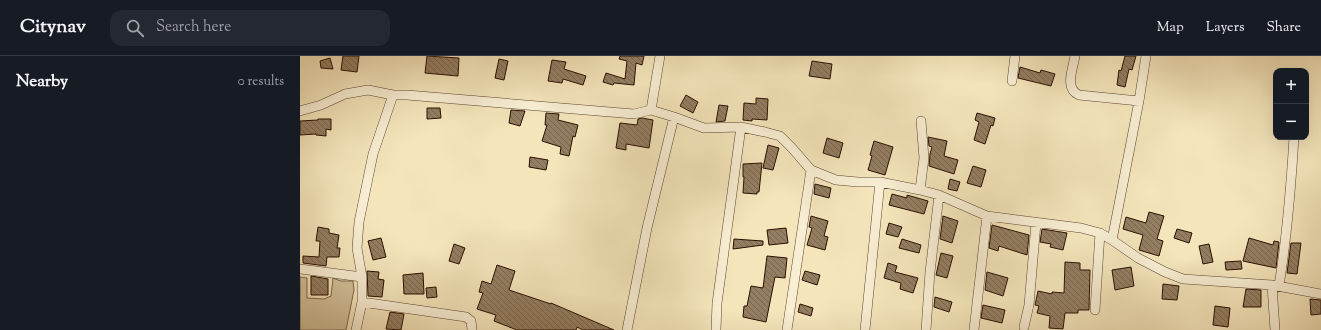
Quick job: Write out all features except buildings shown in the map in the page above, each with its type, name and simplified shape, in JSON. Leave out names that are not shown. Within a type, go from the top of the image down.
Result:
[{"type":"street","points":[[651,110],[660,56]]},
{"type":"street","points":[[1012,81],[1015,56]]},
{"type":"street","points":[[1075,56],[1071,78],[1071,87],[1074,92],[1079,95],[1139,101]]},
{"type":"street","points":[[1112,240],[1139,101],[1146,56]]},
{"type":"street","points":[[300,111],[321,105],[345,94],[368,90],[393,95],[634,114],[651,110],[704,128],[741,127],[780,136],[811,170],[836,180],[880,182],[920,190],[939,195],[987,216],[1081,228],[1100,233],[1138,258],[1183,280],[1275,285],[1321,294]]},
{"type":"street","points":[[356,330],[362,302],[362,277],[357,248],[359,222],[373,154],[393,95]]},
{"type":"street","points":[[627,330],[647,228],[674,117]]},
{"type":"street","points":[[920,190],[924,158],[921,121]]},
{"type":"street","points":[[716,330],[717,303],[741,127]]},
{"type":"street","points":[[1275,330],[1275,285],[1285,245],[1291,192],[1294,140]]},
{"type":"street","points":[[787,330],[811,170]]},
{"type":"street","points":[[865,330],[880,182]]},
{"type":"street","points":[[926,330],[930,272],[939,195]]},
{"type":"street","points":[[974,330],[987,216]]},
{"type":"street","points":[[1024,327],[1029,305],[1036,223]]},
{"type":"street","points":[[1095,310],[1100,233]]},
{"type":"street","points":[[300,269],[362,277]]},
{"type":"street","points":[[362,302],[466,317],[471,321],[472,330]]},
{"type":"shaded area","points":[[300,277],[307,278],[307,298],[324,299],[331,296],[333,278],[341,281],[353,281],[354,290],[346,330],[300,330]]}]
